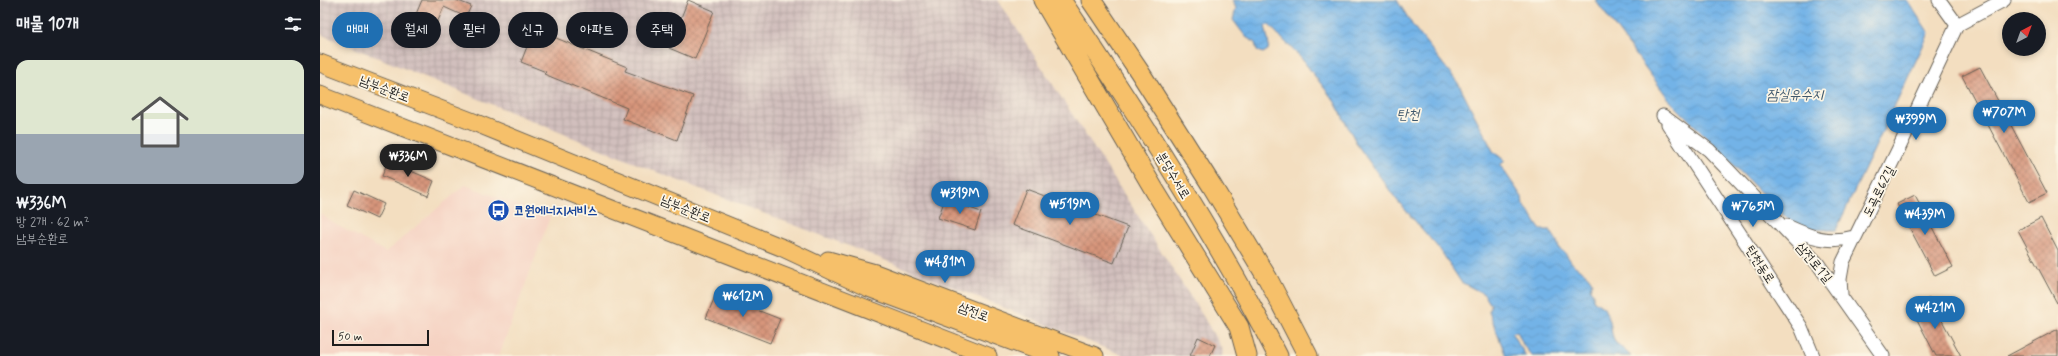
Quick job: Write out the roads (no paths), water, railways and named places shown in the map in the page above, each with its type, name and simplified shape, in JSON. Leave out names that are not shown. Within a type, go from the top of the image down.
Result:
[{"type":"highway","points":[[1043,0],[1155,191],[1239,327],[1247,356]]},
{"type":"highway","name":"분당수서로","points":[[1061,0],[1163,156],[1250,302],[1278,356]]},
{"type":"highway","name":"분당수서로","points":[[1091,0],[1139,71],[1240,232],[1268,278],[1308,356]]},
{"type":"main road","name":"남부순환로","points":[[320,63],[470,121],[783,248],[866,287],[1051,356]]},
{"type":"main road","points":[[320,95],[988,356]]},
{"type":"main road","name":"삼전로","points":[[783,248],[875,274],[1095,356]]},
{"type":"street","points":[[1939,0],[1957,25],[2004,0]]},
{"type":"street","name":"도곡로62길","points":[[1841,294],[1840,279],[1843,262],[1957,25]]},
{"type":"street","name":"삼전로1길","points":[[1663,116],[1709,150],[1818,264],[1841,294],[1883,356]]},
{"type":"street","name":"탄천동로","points":[[1663,116],[1801,327],[1813,356]]},
{"type":"street","points":[[1781,224],[1815,238],[1838,241],[1854,237]]},
{"type":"water","name":"탄천","points":[[1232,0],[1397,0],[1413,26],[1458,83],[1493,151],[1505,161],[1500,165],[1522,197],[1523,205],[1536,224],[1541,230],[1550,230],[1557,241],[1559,249],[1564,252],[1575,266],[1584,272],[1592,282],[1590,289],[1593,293],[1593,300],[1604,308],[1610,321],[1615,342],[1631,356],[1532,356],[1523,345],[1517,331],[1512,333],[1526,356],[1506,356],[1489,312],[1491,305],[1484,294],[1461,282],[1441,251],[1396,199],[1358,146],[1335,102],[1301,58],[1269,25],[1265,26],[1269,45],[1268,50],[1263,53],[1257,50],[1255,43],[1246,37],[1233,20],[1236,8]]},
{"type":"water","name":"잠실유수지","points":[[1595,0],[1907,0],[1929,33],[1836,230],[1797,229],[1671,102]]},
{"type":"place","name":"코원에너지서비스","points":[[499,210]]}]
